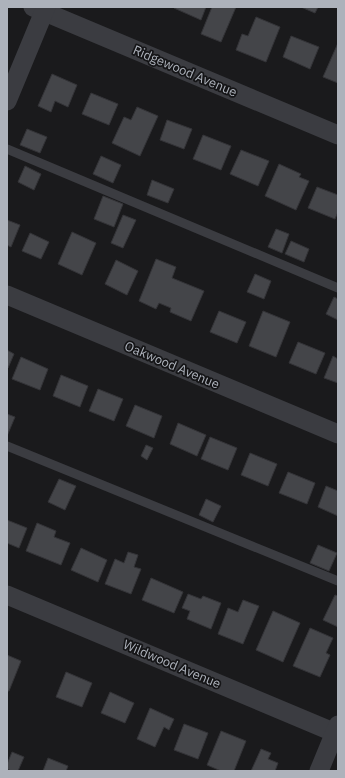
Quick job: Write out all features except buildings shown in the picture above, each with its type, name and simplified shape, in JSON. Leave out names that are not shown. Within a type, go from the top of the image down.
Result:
[{"type":"street","points":[[7,101],[41,9]]},
{"type":"street","name":"Ridgewood Avenue","points":[[41,9],[338,135]]},
{"type":"street","name":"Oakwood Avenue","points":[[7,295],[338,434]]},
{"type":"street","name":"Wildwood Avenue","points":[[7,595],[337,731]]},
{"type":"street","points":[[319,771],[337,731]]},
{"type":"lane","points":[[7,149],[338,288]]},
{"type":"lane","points":[[7,446],[338,581]]}]
